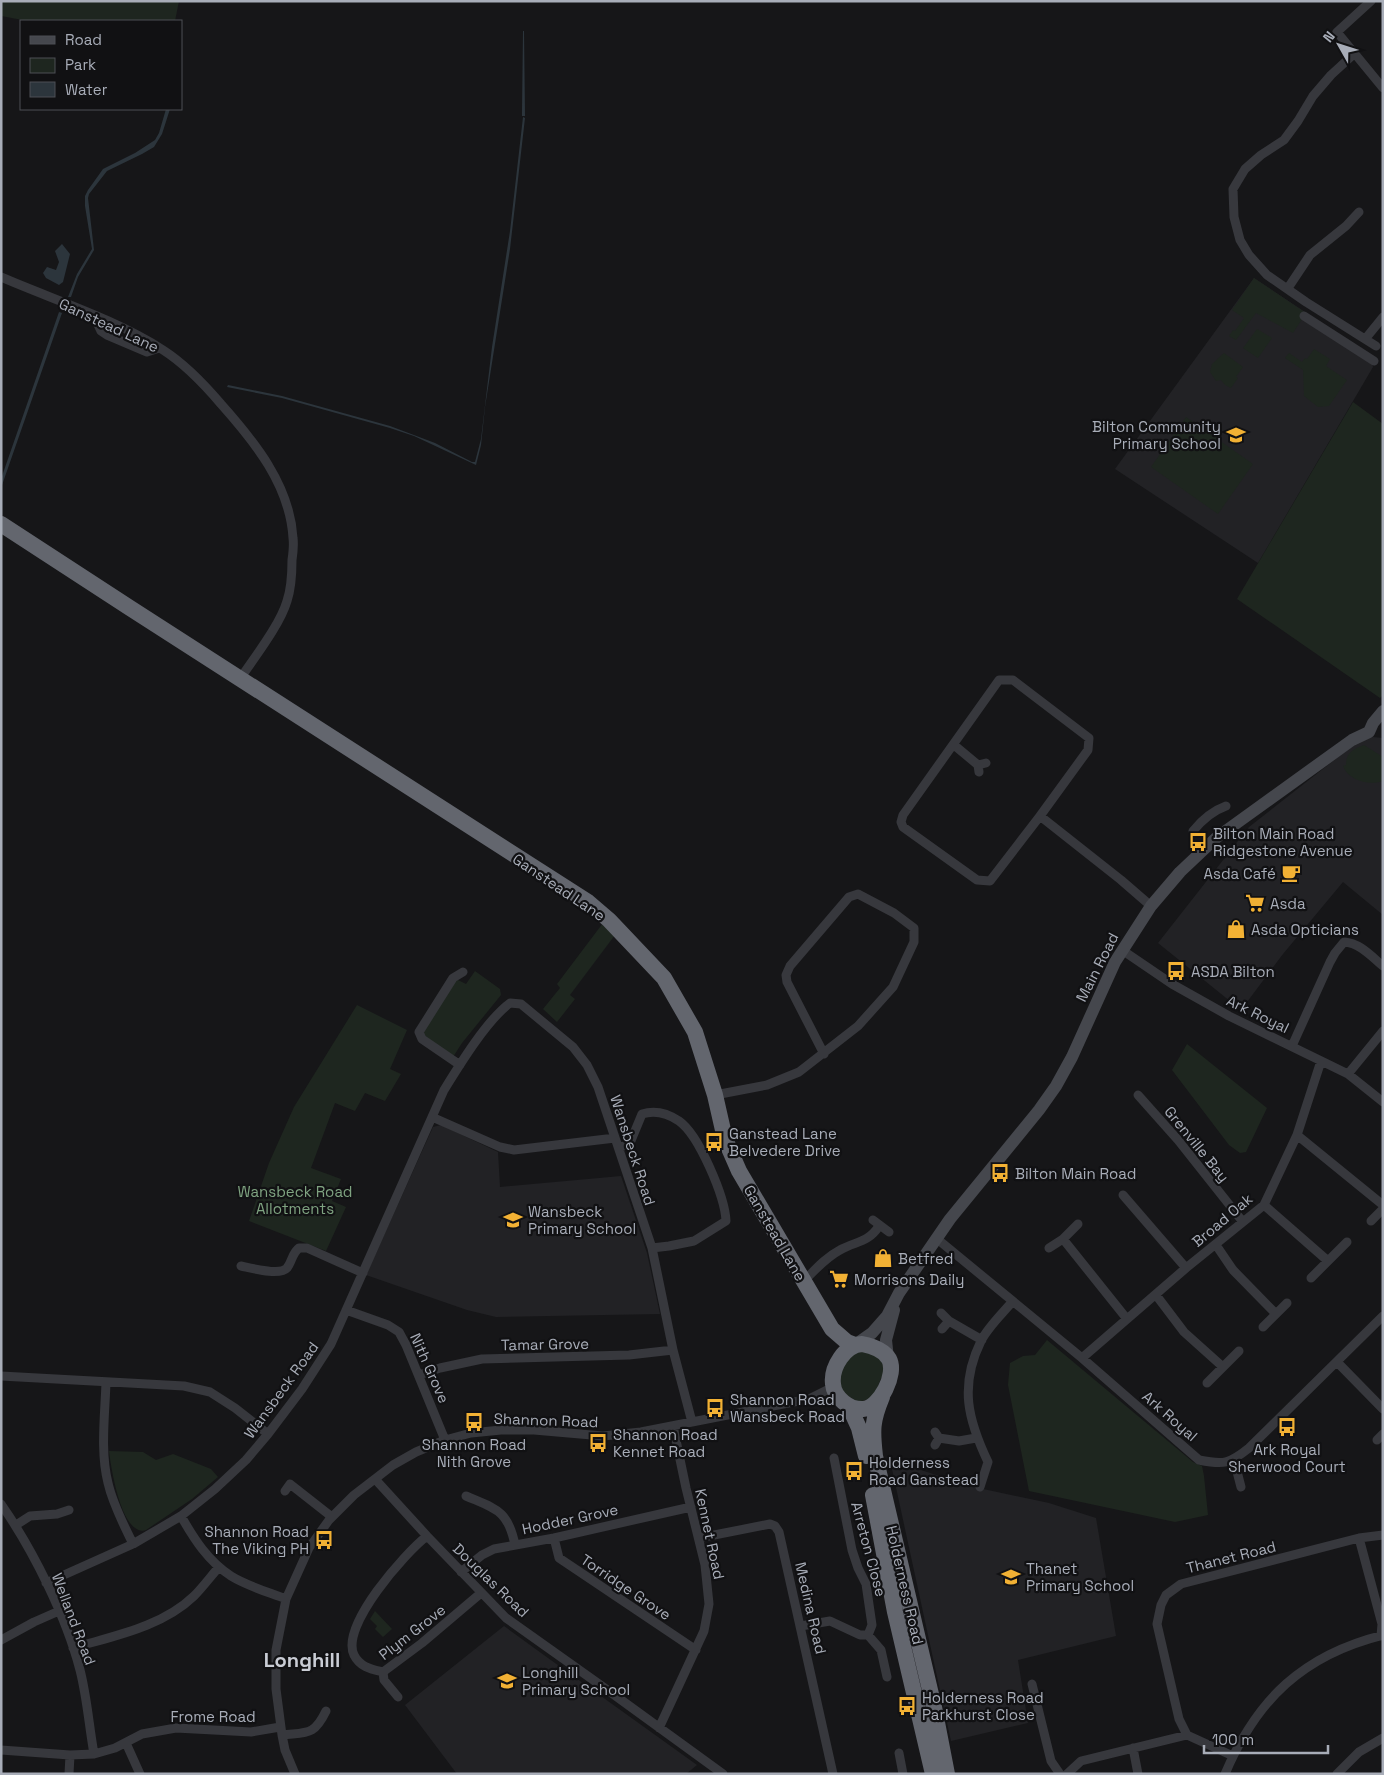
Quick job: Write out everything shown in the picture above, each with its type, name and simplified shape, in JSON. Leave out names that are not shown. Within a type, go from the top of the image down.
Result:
[{"type":"highway","name":"Ganstead Lane","points":[[1,524],[588,902],[609,920],[664,978],[695,1032],[716,1095],[726,1139],[739,1171],[832,1328],[846,1342],[855,1345]]},
{"type":"highway","name":"Ganstead Lane","points":[[832,1328],[835,1372]]},
{"type":"highway","points":[[862,1344],[875,1348],[888,1359],[890,1372],[882,1397],[868,1408],[859,1409],[848,1406],[836,1394],[834,1387],[835,1372],[844,1353],[855,1345],[862,1344]]},
{"type":"highway","name":"Holderness Road","points":[[882,1397],[874,1414],[872,1428],[875,1456],[934,1707],[947,1774]]},
{"type":"highway","name":"Holderness Road","points":[[848,1406],[859,1428],[863,1445],[895,1612],[933,1774]]},
{"type":"main road","name":"Main Road","points":[[855,1345],[869,1336],[887,1316],[899,1293],[936,1238],[1039,1110],[1056,1086],[1072,1057],[1122,950],[1151,906],[1180,872],[1216,838],[1352,740],[1370,732],[1383,711]]},
{"type":"main road","name":"Main Road","points":[[888,1359],[886,1348],[887,1335],[899,1293]]},
{"type":"street","points":[[1371,1],[1337,32],[1383,88]]},
{"type":"street","points":[[1355,53],[1331,75],[1313,96],[1284,140],[1261,155],[1245,169],[1232,189],[1234,217],[1240,240],[1261,270],[1306,302],[1376,346]]},
{"type":"street","points":[[1288,288],[1310,255],[1358,217]]},
{"type":"street","name":"Ganstead Lane","points":[[1,277],[94,316],[159,348],[179,362],[209,390],[239,423],[263,455],[281,491],[288,514],[293,537],[292,571],[288,600],[284,610],[240,679]]},
{"type":"street","points":[[1304,316],[1374,360]]},
{"type":"street","points":[[1366,338],[1383,317]]},
{"type":"street","points":[[999,680],[1013,680],[1089,738],[1088,750],[1040,816],[990,882],[977,880],[903,827],[901,822],[903,815],[999,680]]},
{"type":"street","points":[[954,745],[981,767]]},
{"type":"street","points":[[1193,831],[1202,821],[1218,809],[1226,806]]},
{"type":"street","points":[[1040,816],[1122,880],[1151,906]]},
{"type":"street","points":[[716,1095],[767,1085],[798,1072],[824,1054],[858,1026],[893,987],[914,942],[914,928],[894,913],[858,894],[849,896],[790,966],[786,975],[787,982],[824,1054]]},
{"type":"street","points":[[1292,1046],[1334,953],[1344,942],[1353,942],[1383,966]]},
{"type":"street","name":"Ark Royal","points":[[1122,950],[1172,984],[1256,1030],[1348,1074],[1383,1102]]},
{"type":"street","points":[[460,1065],[422,1039],[419,1032],[453,978],[463,972]]},
{"type":"street","name":"Wansbeck Road","points":[[46,1583],[133,1544],[181,1516],[215,1489],[246,1460],[268,1434],[302,1389],[324,1354],[363,1274],[444,1090],[500,1010],[510,1003],[521,1004],[573,1047],[587,1065],[598,1087],[652,1248],[673,1350],[692,1422]]},
{"type":"street","points":[[1348,1074],[1383,1031]]},
{"type":"street","name":"Broad Oak","points":[[1082,1358],[1186,1268],[1264,1205],[1297,1135],[1321,1061]]},
{"type":"street","name":"Grenville Bay","points":[[1138,1095],[1145,1110],[1180,1143],[1243,1222]]},
{"type":"street","points":[[619,1148],[630,1142],[642,1114],[652,1111],[663,1113],[679,1121],[686,1128],[707,1160],[726,1210],[726,1221],[694,1241],[652,1248]]},
{"type":"street","points":[[432,1117],[500,1147],[514,1150],[616,1138]]},
{"type":"street","points":[[1297,1135],[1383,1207],[1370,1221]]},
{"type":"street","points":[[1123,1195],[1126,1205],[1186,1268]]},
{"type":"street","points":[[1264,1205],[1328,1261]]},
{"type":"street","points":[[804,1281],[826,1259],[840,1250],[873,1235],[876,1223],[889,1232]]},
{"type":"street","points":[[1049,1248],[1063,1239],[1078,1224]]},
{"type":"street","name":"Ark Royal","points":[[936,1238],[1082,1358],[1199,1460],[1217,1464],[1234,1460]]},
{"type":"street","points":[[1063,1239],[1127,1318]]},
{"type":"street","points":[[1311,1278],[1347,1242]]},
{"type":"street","points":[[1216,1245],[1233,1270],[1276,1314]]},
{"type":"street","points":[[241,1266],[275,1272],[284,1271],[288,1267],[295,1251],[299,1248],[307,1248],[363,1274]]},
{"type":"street","points":[[1156,1295],[1184,1332],[1223,1367]]},
{"type":"street","points":[[980,1487],[988,1462],[976,1438],[969,1414],[968,1387],[973,1364],[982,1340],[1012,1302]]},
{"type":"street","points":[[1263,1327],[1287,1303]]},
{"type":"street","name":"Nith Grove","points":[[346,1310],[388,1325],[399,1332],[446,1440]]},
{"type":"street","points":[[941,1313],[982,1340]]},
{"type":"street","points":[[1241,1487],[1234,1460],[1249,1448],[1383,1316]]},
{"type":"street","points":[[942,1329],[949,1320]]},
{"type":"street","name":"Tamar Grove","points":[[419,1375],[440,1368],[482,1359],[629,1355],[673,1350]]},
{"type":"street","points":[[1207,1383],[1239,1351]]},
{"type":"street","points":[[1337,1362],[1383,1409]]},
{"type":"street","name":"Shannon Road","points":[[295,1774],[285,1750],[276,1689],[276,1650],[286,1599],[309,1548],[332,1517],[374,1478],[416,1452],[446,1440],[471,1433],[501,1430],[534,1430],[603,1436],[641,1432],[774,1407],[815,1397],[832,1387],[835,1372]]},
{"type":"street","points":[[1,1376],[184,1386],[210,1392],[235,1408],[268,1434]]},
{"type":"street","points":[[106,1382],[104,1463],[116,1509],[133,1544]]},
{"type":"street","name":"Shannon Road","points":[[815,1397],[833,1400],[848,1406]]},
{"type":"street","name":"Kennet Road","points":[[659,1728],[696,1650],[704,1630],[709,1604],[705,1565],[673,1426]]},
{"type":"street","points":[[936,1438],[959,1441],[976,1438]]},
{"type":"street","name":"Arreton Close","points":[[834,1458],[839,1469],[852,1550],[866,1584],[872,1625],[868,1635]]},
{"type":"street","name":"Douglas Road","points":[[374,1478],[506,1618],[723,1774]]},
{"type":"street","points":[[285,1491],[290,1484],[332,1517]]},
{"type":"street","points":[[466,1496],[503,1515],[512,1528],[515,1545]]},
{"type":"street","name":"Welland Road","points":[[1,1504],[16,1525],[46,1583],[73,1648],[80,1671],[94,1754]]},
{"type":"street","name":"Hodder Grove","points":[[461,1572],[482,1555],[494,1549],[554,1538],[691,1506]]},
{"type":"street","points":[[16,1525],[30,1516],[57,1514],[69,1510]]},
{"type":"street","points":[[181,1516],[195,1541],[220,1567],[232,1576],[286,1599]]},
{"type":"street","name":"Medina Road","points":[[699,1538],[770,1524],[775,1526],[780,1532],[833,1774]]},
{"type":"street","name":"Thanet Road","points":[[1187,1735],[1179,1719],[1157,1624],[1161,1605],[1166,1595],[1180,1584],[1359,1538],[1383,1535]]},
{"type":"street","name":"Plym Grove","points":[[427,1536],[399,1563],[384,1581],[365,1610],[355,1628],[352,1642],[353,1653],[357,1660],[366,1667],[383,1672],[481,1593]]},
{"type":"street","name":"Torridge Grove","points":[[554,1538],[559,1558],[696,1650]]},
{"type":"street","points":[[1226,1774],[1247,1729],[1264,1705],[1285,1685],[1317,1660],[1361,1641],[1382,1636],[1382,1624],[1359,1538]]},
{"type":"street","points":[[73,1648],[161,1619],[192,1597],[220,1567]]},
{"type":"street","points":[[1,1640],[59,1611]]},
{"type":"street","points":[[801,1626],[830,1622],[860,1635],[868,1635],[881,1650],[887,1677]]},
{"type":"street","points":[[383,1672],[384,1680],[398,1698]]},
{"type":"street","points":[[1032,1684],[1051,1762],[1060,1774]]},
{"type":"street","name":"Frome Road","points":[[1,1750],[94,1754],[115,1748],[142,1734],[176,1728],[251,1732],[310,1732],[319,1725],[326,1711]]},
{"type":"street","points":[[1067,1774],[1081,1761],[1187,1735],[1233,1756]]},
{"type":"street","points":[[1337,1774],[1359,1752],[1383,1738]]},
{"type":"street","points":[[126,1743],[140,1774]]},
{"type":"street","points":[[1133,1748],[1138,1774]]},
{"type":"street","points":[[69,1774],[70,1754]]},
{"type":"street","points":[[902,1757],[903,1774]]},
{"type":"shaded area","name":"Bilton Community Primary School","points":[[1254,278],[1308,314],[1372,363],[1373,367],[1258,563],[1115,469]]},
{"type":"shaded area","points":[[1373,737],[1383,738],[1383,915],[1343,882],[1283,954],[1241,1010],[1158,943],[1249,827],[1347,750],[1362,740]]},
{"type":"shaded area","name":"Wansbeck Primary School","points":[[441,1125],[498,1152],[500,1187],[621,1176],[647,1253],[660,1314],[496,1317],[467,1310],[366,1275],[433,1127]]},
{"type":"shaded area","name":"Thanet Primary School","points":[[902,1464],[974,1487],[1049,1503],[1096,1518],[1116,1636],[1018,1660],[1028,1723],[951,1741],[892,1469]]},
{"type":"shaded area","name":"Longhill Primary School","points":[[504,1626],[697,1765],[686,1774],[457,1774],[405,1705]]},
{"type":"green space","points":[[1,1],[179,1],[175,20],[23,20],[1,16]]},
{"type":"green space","points":[[1254,278],[1306,313],[1293,333],[1256,313],[1236,340],[1229,336],[1244,318],[1232,310]]},
{"type":"green space","points":[[1257,329],[1272,338],[1258,358],[1243,348]]},
{"type":"green space","points":[[1314,349],[1330,359],[1326,366],[1347,380],[1329,406],[1318,407],[1304,396],[1303,370],[1285,358],[1289,353],[1302,362],[1305,358],[1307,359]]},
{"type":"green space","points":[[1224,353],[1243,367],[1231,388],[1221,380],[1216,381],[1210,372],[1212,364]]},
{"type":"green space","points":[[1353,402],[1383,424],[1383,695],[1380,698],[1237,599]]},
{"type":"green space","points":[[1186,417],[1253,464],[1218,514],[1151,467]]},
{"type":"green space","points":[[1364,745],[1383,757],[1383,781],[1372,783],[1360,781],[1349,775],[1343,766],[1346,765],[1347,757],[1351,752]]},
{"type":"green space","points":[[603,923],[615,935],[570,995],[575,999],[557,1022],[543,1009],[560,988],[557,984]]},
{"type":"green space","points":[[475,971],[500,989],[501,995],[453,1057],[423,1033],[456,979],[466,984]]},
{"type":"green space","name":"Wansbeck Road Allotments","points":[[357,1005],[407,1030],[390,1069],[401,1074],[385,1101],[365,1093],[355,1111],[335,1103],[311,1168],[341,1179],[332,1201],[346,1207],[326,1251],[249,1221],[269,1163],[294,1107]]},
{"type":"green space","points":[[1187,1044],[1267,1108],[1246,1152],[1240,1153],[1229,1145],[1172,1070]]},
{"type":"green space","points":[[1047,1340],[1193,1462],[1202,1466],[1208,1515],[1175,1522],[1029,1491],[1008,1385],[1010,1363],[1023,1356],[1035,1355]]},
{"type":"green space","points":[[854,1351],[877,1353],[885,1369],[873,1398],[858,1402],[842,1392],[839,1373]]},
{"type":"green space","points":[[109,1451],[143,1452],[156,1460],[173,1454],[211,1469],[218,1477],[192,1499],[146,1530],[138,1530],[130,1523],[119,1500]]},
{"type":"green space","points":[[375,1611],[392,1629],[383,1637],[375,1629],[377,1626],[370,1619]]},
{"type":"water","points":[[524,31],[525,116],[522,116]]},
{"type":"water","points":[[166,110],[170,110],[162,134],[154,147],[107,171],[89,194],[94,250],[78,277],[71,297],[68,297],[77,274],[92,249],[85,206],[85,196],[88,190],[103,169],[135,153],[155,140]]},
{"type":"water","points":[[523,117],[525,118],[510,249],[485,407],[481,445],[476,465],[414,436],[390,428],[282,398],[227,387],[228,385],[282,396],[390,426],[435,443],[475,462],[481,439],[492,347],[510,231]]},
{"type":"water","points":[[62,244],[70,254],[63,282],[59,285],[46,278],[43,273],[47,267],[56,270],[59,262],[55,251]]},
{"type":"water","points":[[59,312],[62,313],[1,488],[1,479]]},
{"type":"place","name":"Bilton Community Primary School","points":[[1236,435]]},
{"type":"place","name":"Bilton Main Road Ridgestone Avenue","points":[[1198,842]]},
{"type":"place","name":"Asda Café","points":[[1291,873]]},
{"type":"place","name":"Asda","points":[[1255,903]]},
{"type":"place","name":"Asda Opticians","points":[[1236,929]]},
{"type":"place","name":"ASDA Bilton","points":[[1176,971]]},
{"type":"place","name":"Ganstead Lane Belvedere Drive","points":[[714,1142]]},
{"type":"place","name":"Bilton Main Road","points":[[1000,1173]]},
{"type":"place","name":"Wansbeck Primary School","points":[[513,1220]]},
{"type":"place","name":"Betfred","points":[[883,1258]]},
{"type":"place","name":"Morrisons Daily","points":[[839,1279]]},
{"type":"place","name":"Shannon Road Wansbeck Road","points":[[715,1408]]},
{"type":"place","name":"Shannon Road Nith Grove","points":[[474,1422]]},
{"type":"place","name":"Ark Royal Sherwood Court","points":[[1287,1427]]},
{"type":"place","name":"Shannon Road Kennet Road","points":[[598,1443]]},
{"type":"place","name":"Holderness Road Ganstead","points":[[854,1471]]},
{"type":"place","name":"Shannon Road The Viking PH","points":[[324,1540]]},
{"type":"place","name":"Thanet Primary School","points":[[1011,1577]]},
{"type":"place","name":"Longhill Primary School","points":[[507,1681]]},
{"type":"place","name":"Holderness Road Parkhurst Close","points":[[907,1706]]},
{"type":"district","name":"Longhill","points":[[302,1660]]}]
